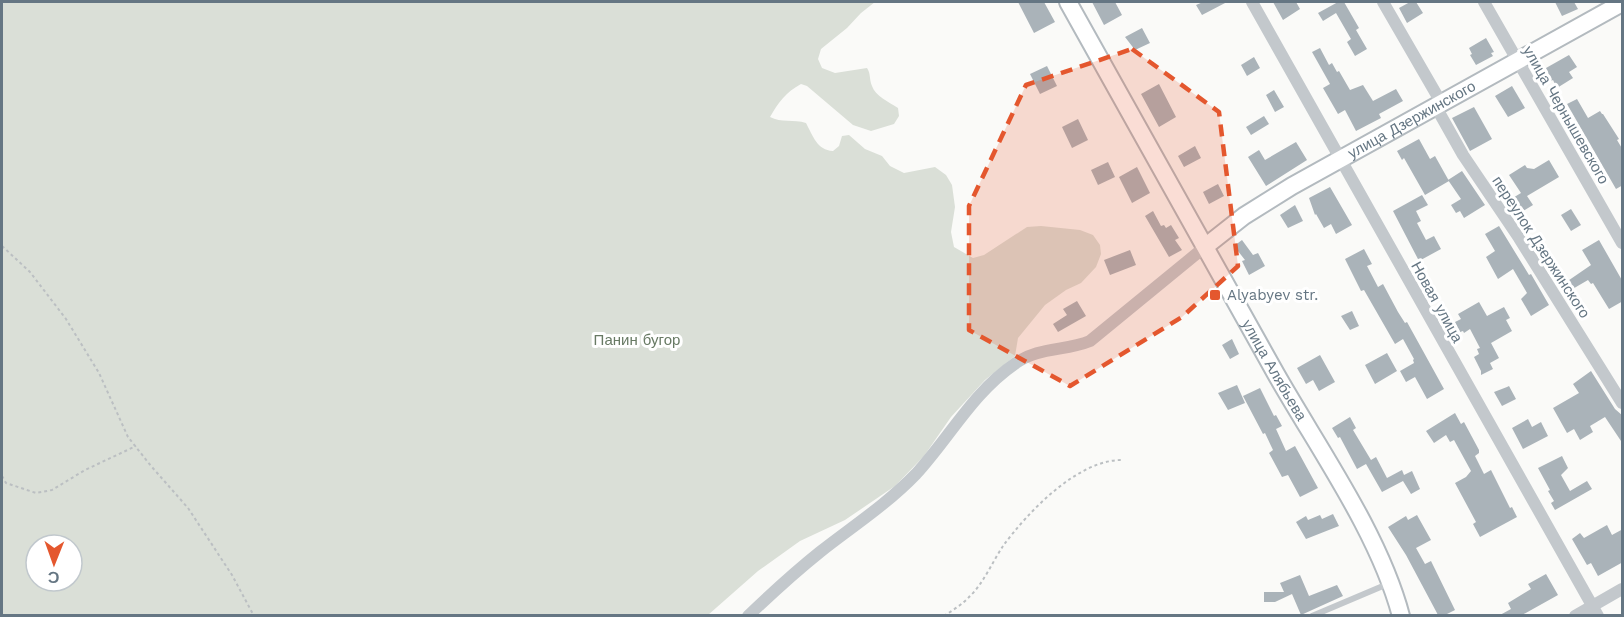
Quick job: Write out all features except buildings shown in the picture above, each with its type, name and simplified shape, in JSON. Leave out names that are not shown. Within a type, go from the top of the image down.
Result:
[{"type":"main road","name":"улица Алябьева","points":[[1068,2],[1206,246],[1242,315],[1358,517],[1390,583],[1401,615]]},
{"type":"main road","name":"улица Дзержинского","points":[[1206,246],[1244,216],[1623,3]]},
{"type":"street","name":"Новая улица","points":[[1252,2],[1595,611]]},
{"type":"street","name":"переулок Дзержинского","points":[[1383,2],[1463,154],[1623,402]]},
{"type":"street","name":"улица Чернышевского","points":[[1484,2],[1623,243]]},
{"type":"street","points":[[748,615],[820,552],[873,515],[909,481],[980,393],[1015,363],[1032,354],[1090,341],[1206,246]]},
{"type":"street","points":[[1575,615],[1595,611],[1623,589]]},
{"type":"lane","points":[[1312,615],[1390,583]]},
{"type":"path","points":[[2,246],[30,272],[66,319],[99,373],[128,436],[188,508],[232,575],[254,615]]},
{"type":"path","points":[[2,476],[6,483],[36,493],[52,490],[85,470],[136,446]]},
{"type":"path","points":[[944,615],[971,596],[1004,545],[1025,520],[1068,479],[1110,460],[1123,460]]},
{"type":"highlighted area","points":[[1132,49],[1219,112],[1238,266],[1182,317],[1070,386],[969,330],[969,206],[1026,85]]},
{"type":"green space","name":"Панин бугор","points":[[2,2],[875,2],[821,49],[818,59],[822,68],[835,73],[867,68],[876,93],[898,108],[899,116],[894,124],[871,131],[853,125],[807,86],[801,84],[783,98],[770,117],[806,123],[816,142],[828,150],[833,151],[839,146],[842,136],[849,135],[865,149],[882,156],[890,166],[904,173],[935,167],[946,175],[952,185],[955,207],[951,232],[954,247],[973,258],[984,255],[1027,227],[1041,226],[1080,230],[1093,235],[1100,245],[1101,254],[1096,267],[1081,283],[1066,290],[1045,305],[1018,338],[1015,356],[985,380],[951,417],[924,456],[895,486],[845,520],[800,541],[758,571],[708,615],[2,615]]},
{"type":"place","name":"Alyabyev str.","points":[[1215,295]]}]
